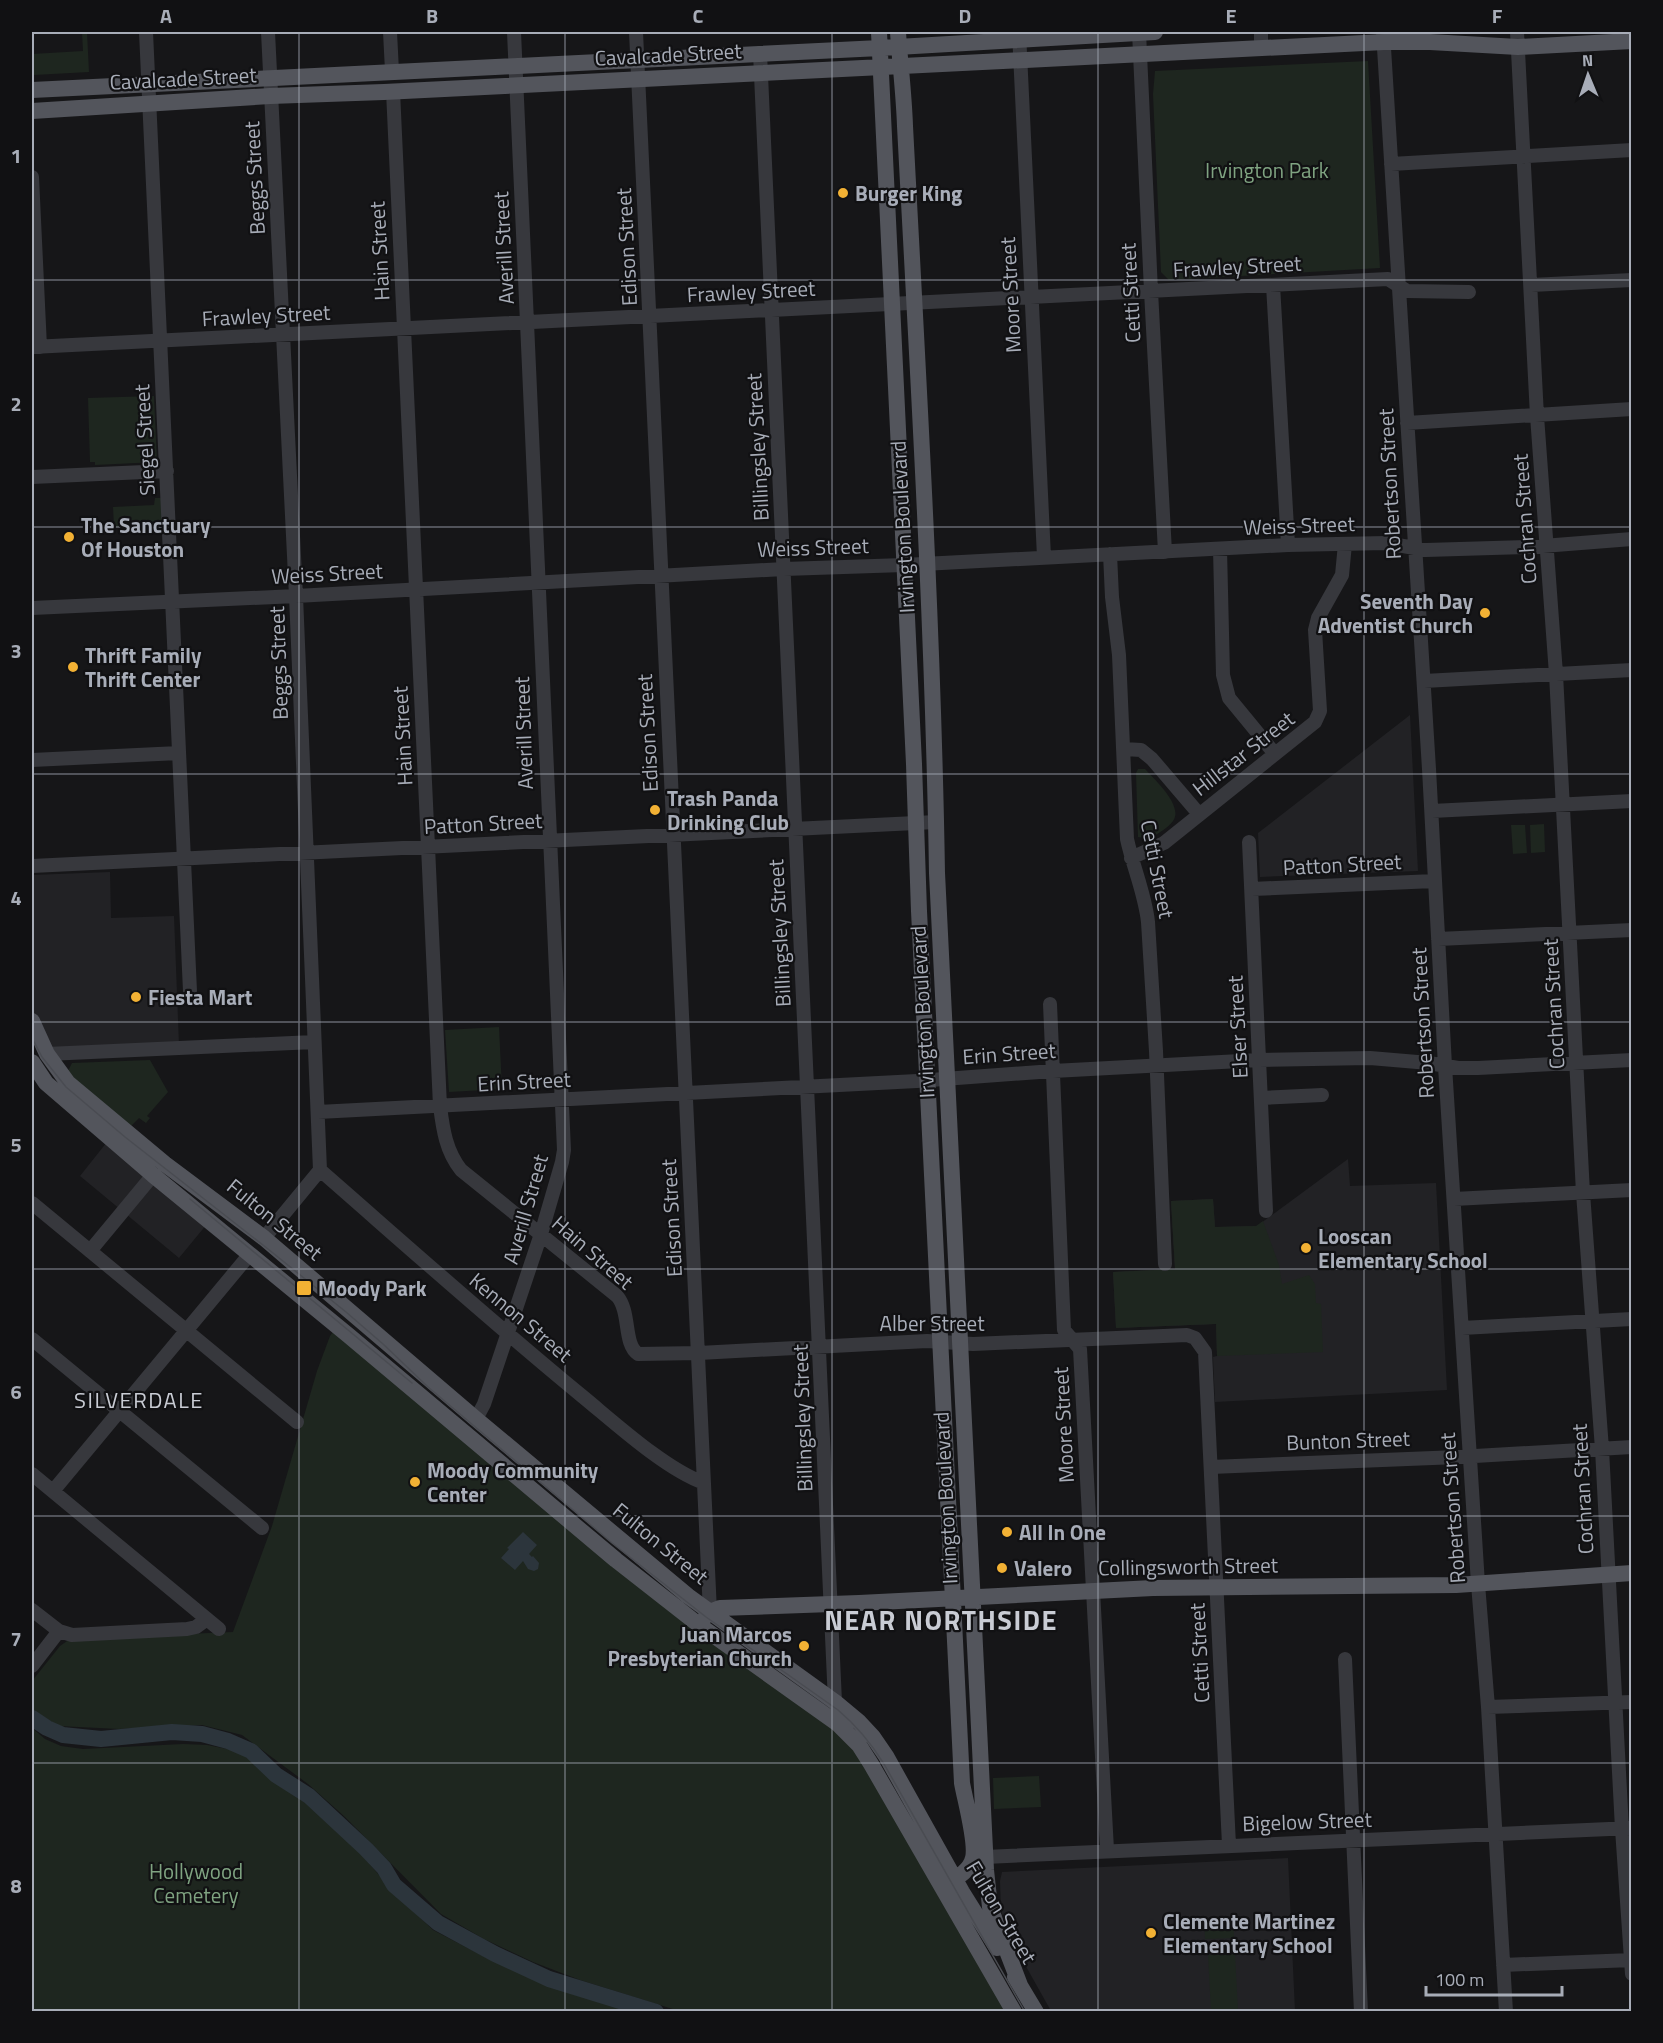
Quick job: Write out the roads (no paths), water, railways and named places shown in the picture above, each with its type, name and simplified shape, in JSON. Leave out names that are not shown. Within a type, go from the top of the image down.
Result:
[{"type":"main road","name":"Cavalcade Street","points":[[32,90],[760,53],[898,39],[1155,32]]},
{"type":"main road","name":"Cavalcade Street","points":[[32,111],[149,102],[1140,54],[1261,40],[1384,37],[1430,42],[1517,39],[1632,41]]},
{"type":"main road","name":"Irvington Boulevard","points":[[898,39],[908,171],[936,764],[939,910],[985,1857],[990,1907],[1020,1985]]},
{"type":"main road","name":"Irvington Boulevard","points":[[879,40],[962,1783],[972,1837],[973,1859],[964,1872],[948,1882]]},
{"type":"main road","points":[[885,172],[908,171]]},
{"type":"main road","points":[[897,436],[920,436]]},
{"type":"main road","points":[[910,683],[932,683]]},
{"type":"main road","points":[[919,911],[939,910]]},
{"type":"main road","name":"Fulton Street","points":[[32,1021],[47,1054],[68,1083],[165,1164],[264,1238],[688,1596],[835,1702],[859,1722],[873,1737],[890,1763],[936,1847],[948,1882],[1014,2012]]},
{"type":"main road","name":"Fulton Street","points":[[32,1062],[46,1083],[153,1175],[616,1560],[699,1625],[838,1724],[859,1745],[1036,2012]]},
{"type":"main road","points":[[933,1211],[953,1210]]},
{"type":"main road","points":[[948,1494],[967,1492]]},
{"type":"main road","name":"Collingsworth Street","points":[[710,1612],[720,1608],[1094,1591],[1478,1584],[1632,1573]]},
{"type":"main road","points":[[699,1625],[710,1612]]},
{"type":"main road","points":[[960,1730],[979,1730]]},
{"type":"main road","points":[[936,1847],[949,1857],[957,1858],[966,1851],[972,1837]]},
{"type":"street","name":"Siegel Street","points":[[146,32],[190,991]]},
{"type":"street","name":"Beggs Street","points":[[268,32],[296,596],[320,1170]]},
{"type":"street","points":[[390,32],[392,70]]},
{"type":"street","name":"Averill Street","points":[[476,1419],[484,1404],[508,1335],[541,1233],[564,1150],[514,32]]},
{"type":"street","name":"Edison Street","points":[[636,32],[710,1612]]},
{"type":"street","name":"Cetti Street","points":[[1139,32],[1165,552]]},
{"type":"street","name":"Moore Street","points":[[1019,35],[1044,557]]},
{"type":"street","name":"Robertson Street","points":[[1384,37],[1432,811],[1445,1066],[1506,2012]]},
{"type":"street","name":"Cochran Street","points":[[1517,39],[1532,285],[1537,416],[1556,675],[1571,934],[1583,1192],[1602,1449],[1616,1702],[1627,1829],[1632,1974]]},
{"type":"street","name":"Billingsley Street","points":[[760,53],[835,1702]]},
{"type":"street","name":"Hain Street","points":[[393,91],[440,1106],[446,1145],[452,1159],[461,1170],[617,1296],[626,1310],[631,1346],[638,1354],[651,1355]]},
{"type":"street","points":[[1391,164],[1632,150]]},
{"type":"street","points":[[32,177],[36,347]]},
{"type":"street","name":"Frawley Street","points":[[36,347],[1388,279],[1407,291],[1469,292]]},
{"type":"street","points":[[1532,285],[1632,280]]},
{"type":"street","points":[[1273,285],[1288,545]]},
{"type":"street","points":[[1407,423],[1632,409]]},
{"type":"street","points":[[32,477],[167,471]]},
{"type":"street","name":"Weiss Street","points":[[32,608],[1288,545],[1386,543],[1426,550],[1632,539]]},
{"type":"street","name":"Hillstar Street","points":[[1131,858],[1149,852],[1164,843],[1315,722],[1320,711],[1315,630],[1318,618],[1342,575],[1345,544]]},
{"type":"street","points":[[1220,549],[1223,675],[1230,698],[1275,754]]},
{"type":"street","name":"Cetti Street","points":[[1110,554],[1112,597],[1119,655],[1127,839],[1147,913],[1157,1065],[1165,1264]]},
{"type":"street","points":[[1424,681],[1632,670]]},
{"type":"street","points":[[1124,749],[1141,750],[1152,759],[1198,814]]},
{"type":"street","points":[[32,760],[179,753]]},
{"type":"street","points":[[1432,811],[1632,801]]},
{"type":"street","name":"Patton Street","points":[[32,866],[936,822]]},
{"type":"street","name":"Elser Street","points":[[1250,842],[1266,1211]]},
{"type":"street","name":"Patton Street","points":[[1252,889],[1434,881]]},
{"type":"street","points":[[1438,939],[1632,930]]},
{"type":"street","name":"Moore Street","points":[[1050,1004],[1064,1330],[1080,1349],[1107,1850]]},
{"type":"street","points":[[47,1054],[314,1042]]},
{"type":"street","name":"Erin Street","points":[[318,1112],[1259,1060],[1370,1058],[1478,1068],[1632,1060]]},
{"type":"street","points":[[1261,1098],[1322,1095]]},
{"type":"street","points":[[264,1238],[320,1170]]},
{"type":"street","name":"Kennon Street","points":[[320,1170],[508,1335],[651,1451],[679,1471],[704,1483]]},
{"type":"street","points":[[90,1251],[153,1175]]},
{"type":"street","points":[[1454,1199],[1632,1190]]},
{"type":"street","points":[[32,1203],[297,1422]]},
{"type":"street","points":[[53,1491],[250,1254]]},
{"type":"street","points":[[1462,1328],[1632,1318]]},
{"type":"street","name":"Alber Street","points":[[651,1355],[820,1346],[1187,1335],[1200,1342],[1205,1352]]},
{"type":"street","points":[[32,1339],[262,1528]]},
{"type":"street","name":"Cetti Street","points":[[1205,1352],[1228,1845]]},
{"type":"street","name":"Bunton Street","points":[[1210,1467],[1632,1447]]},
{"type":"street","points":[[32,1474],[219,1629]]},
{"type":"street","points":[[32,1610],[59,1631],[72,1635],[167,1631],[196,1627],[207,1619]]},
{"type":"street","points":[[35,1661],[59,1631]]},
{"type":"street","points":[[1345,1659],[1361,2012]]},
{"type":"street","points":[[1488,1707],[1632,1702]]},
{"type":"street","name":"Bigelow Street","points":[[985,1857],[1627,1829]]},
{"type":"street","points":[[1503,1965],[1631,1960]]},
{"type":"waterway","points":[[32,1718],[63,1735],[101,1739],[172,1732],[202,1734],[228,1741],[251,1751],[276,1775],[309,1796],[366,1849],[384,1868],[394,1885],[438,1923],[495,1954],[549,1979],[656,2012]]},
{"type":"tram line","points":[[32,1038],[42,1057],[66,1087],[125,1137],[346,1312],[428,1387],[612,1543],[706,1617],[838,1710],[851,1722],[884,1764],[1025,2012]]},
{"type":"tram line","points":[[190,1199],[412,1383]]},
{"type":"place","name":"Burger King","points":[[843,193]]},
{"type":"place","name":"The Sanctuary Of Houston","points":[[69,537]]},
{"type":"place","name":"Seventh Day Adventist Church","points":[[1485,613]]},
{"type":"place","name":"Thrift Family Thrift Center","points":[[73,667]]},
{"type":"place","name":"Trash Panda Drinking Club","points":[[655,810]]},
{"type":"place","name":"Fiesta Mart","points":[[136,997]]},
{"type":"place","name":"Looscan Elementary School","points":[[1306,1248]]},
{"type":"place","name":"Moody Park","points":[[304,1288]]},
{"type":"place","name":"Moody Community Center","points":[[415,1482]]},
{"type":"place","name":"All In One","points":[[1007,1532]]},
{"type":"place","name":"Valero","points":[[1002,1568]]},
{"type":"place","name":"Juan Marcos Presbyterian Church","points":[[804,1646]]},
{"type":"place","name":"Clemente Martinez Elementary School","points":[[1151,1933]]},
{"type":"district","name":"SILVERDALE","points":[[139,1400]]},
{"type":"district","name":"NEAR NORTHSIDE","points":[[941,1619]]},
{"type":"park label","name":"Irvington Park","points":[[1267,170]]},
{"type":"park label","name":"Hollywood Cemetery","points":[[196,1883]]}]
